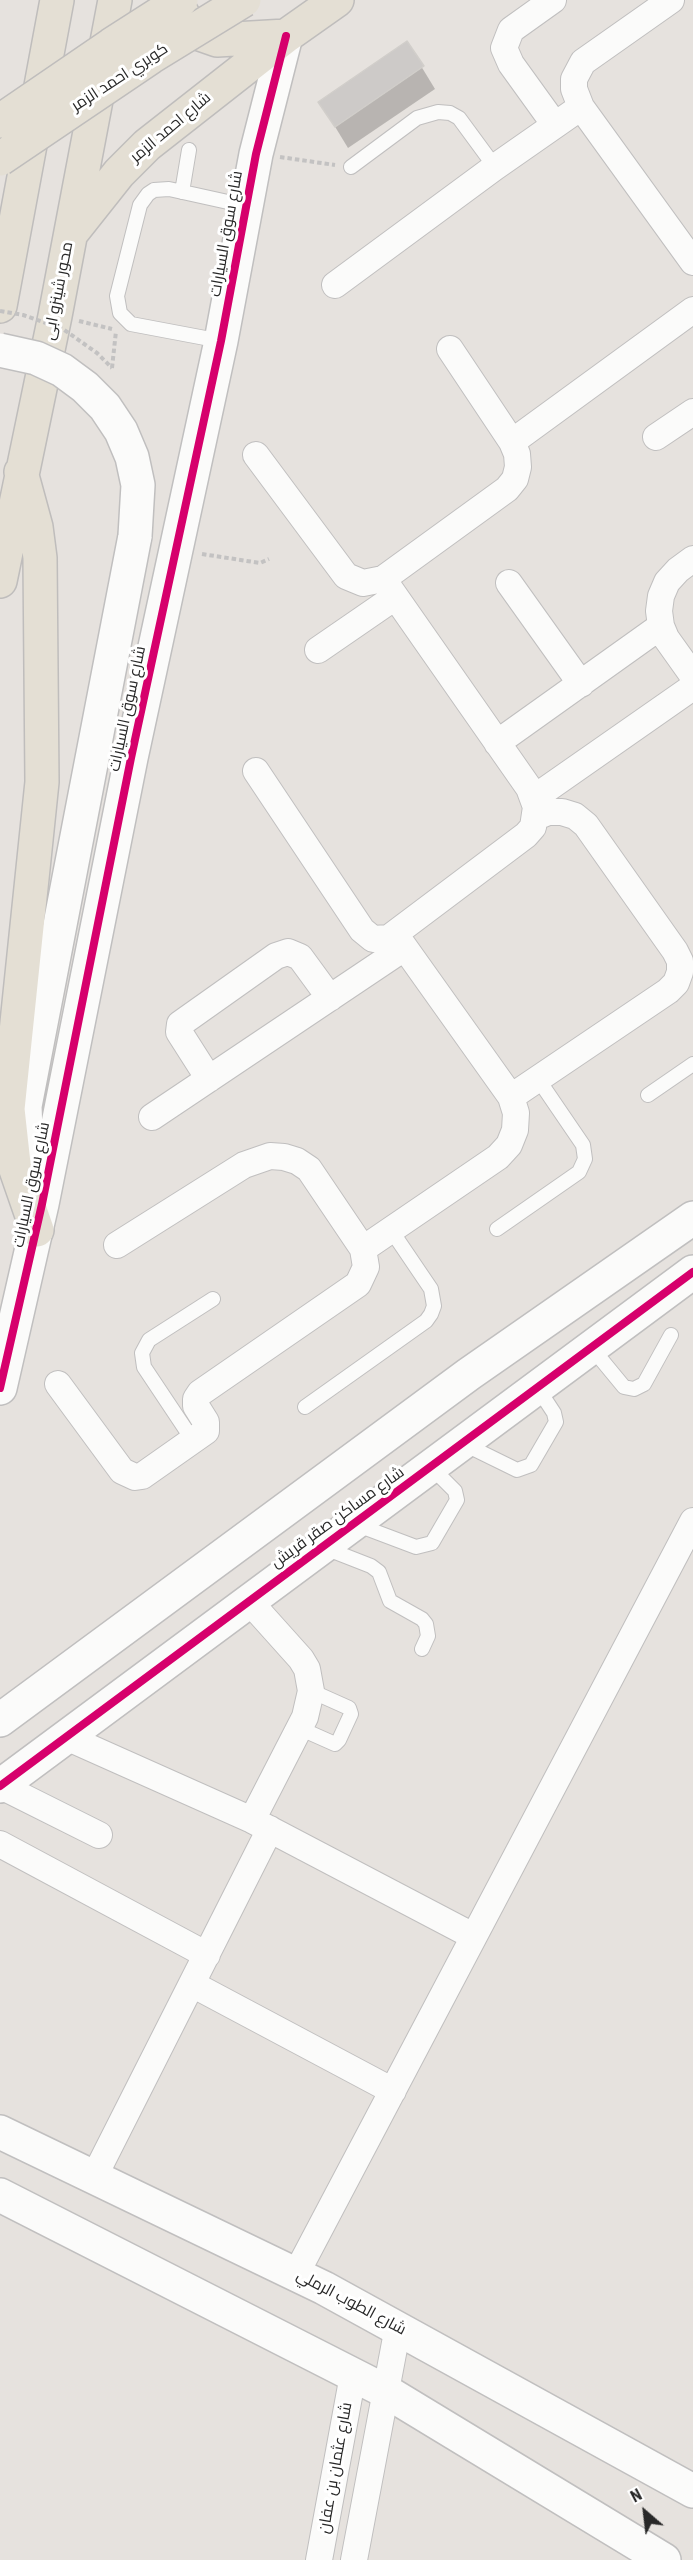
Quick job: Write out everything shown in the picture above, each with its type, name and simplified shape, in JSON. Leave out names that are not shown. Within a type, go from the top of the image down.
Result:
[{"type":"main road","points":[[0,306],[57,0]]},
{"type":"main road","name":"محور شينزو ابى","points":[[0,581],[55,316],[115,0]]},
{"type":"main road","points":[[179,0],[183,17],[189,25],[206,38],[228,40],[286,36]]},
{"type":"main road","name":"كوبري احمد الزمر","points":[[0,121],[179,0]]},
{"type":"main road","name":"كوبري احمد الزمر","points":[[0,159],[151,57],[244,0]]},
{"type":"main road","name":"شارع احمد الزمر","points":[[70,235],[106,188],[147,145],[286,36],[337,0]]},
{"type":"main road","points":[[21,472],[32,509],[40,558],[42,782],[8,1109],[14,1164],[40,1217]]},
{"type":"street","points":[[553,0],[511,30],[504,48],[511,64],[555,125]]},
{"type":"street","points":[[670,0],[583,62],[574,79],[574,89],[580,107],[693,262]]},
{"type":"street","name":"شارع سوق السيارات","points":[[0,1388],[40,1217],[175,550],[221,341],[256,154],[286,36]]},
{"type":"street","points":[[335,285],[580,107]]},
{"type":"street","points":[[512,442],[693,310]]},
{"type":"street","points":[[318,650],[507,489],[515,479],[518,454],[512,442],[450,349]]},
{"type":"street","points":[[0,350],[36,358],[62,370],[85,387],[105,407],[121,431],[132,457],[138,485],[135,536],[25,1106],[26,1153],[40,1217]]},
{"type":"street","points":[[656,437],[693,412]]},
{"type":"street","points":[[256,455],[346,576],[363,583],[389,588],[497,743],[535,807],[548,812],[562,812],[575,816],[586,825],[684,945],[680,972],[676,983],[668,991],[512,1097]]},
{"type":"street","points":[[693,559],[667,582],[661,596],[659,611],[661,626],[666,638],[693,676]]},
{"type":"street","points":[[509,583],[581,684]]},
{"type":"street","points":[[497,743],[661,626]]},
{"type":"street","points":[[152,1117],[330,998],[526,835],[535,807],[693,687]]},
{"type":"street","points":[[256,771],[366,936],[400,941]]},
{"type":"street","points":[[363,1249],[498,1157],[509,1145],[515,1130],[516,1113],[512,1097],[400,941]]},
{"type":"street","points":[[209,1079],[179,1032],[180,1024],[276,956],[288,952],[300,957],[330,998]]},
{"type":"street","points":[[58,1384],[122,1471],[128,1475],[142,1476],[204,1435],[207,1427],[196,1406],[196,1399],[200,1393],[358,1284],[366,1267],[363,1249],[309,1169],[297,1161],[284,1157],[270,1156],[244,1165],[117,1245]]},
{"type":"street","points":[[0,1720],[470,1374],[693,1218]]},
{"type":"street","name":"شارع مساكن صقر قريش","points":[[0,1786],[693,1272]]},
{"type":"street","points":[[296,2274],[693,1521]]},
{"type":"street","points":[[94,2177],[207,1955],[310,1704],[311,1691],[301,1659],[249,1601]]},
{"type":"street","points":[[66,1737],[261,1824],[473,1936]]},
{"type":"street","points":[[0,1786],[99,1835]]},
{"type":"street","points":[[0,1844],[207,1955]]},
{"type":"street","points":[[192,1984],[393,2091]]},
{"type":"street","name":"شارع الطوب الرملي","points":[[0,2132],[296,2274],[398,2327],[693,2491]]},
{"type":"street","points":[[0,2195],[387,2392],[664,2560]]},
{"type":"street","points":[[354,2560],[398,2327]]},
{"type":"street","name":"شارع عثمان بن عفان","points":[[319,2560],[353,2375]]},
{"type":"lane","points":[[351,167],[417,118],[438,112],[450,113],[459,118],[495,167]]},
{"type":"lane","points":[[182,192],[189,150]]},
{"type":"lane","points":[[221,341],[138,326],[124,319],[120,313],[117,296],[140,205],[148,194],[154,190],[168,189],[246,206]]},
{"type":"lane","points":[[648,1095],[693,1064]]},
{"type":"lane","points":[[497,1229],[579,1172],[585,1159],[583,1145],[538,1079]]},
{"type":"lane","points":[[305,1407],[426,1321],[431,1314],[434,1306],[431,1289],[391,1230]]},
{"type":"lane","points":[[194,1442],[144,1367],[142,1353],[149,1340],[213,1299]]},
{"type":"lane","points":[[591,1347],[624,1387],[634,1389],[644,1384],[671,1335]]},
{"type":"lane","points":[[462,1443],[517,1470],[531,1466],[556,1422],[554,1413],[537,1387]]},
{"type":"lane","points":[[353,1523],[416,1547],[432,1543],[457,1500],[455,1491],[430,1466]]},
{"type":"lane","points":[[322,1547],[375,1569],[390,1601],[422,1619],[426,1624],[428,1636],[422,1649]]},
{"type":"lane","points":[[299,1728],[335,1744],[351,1714],[348,1708],[311,1691]]},
{"type":"path","points":[[256,154],[351,167]]},
{"type":"path","points":[[0,311],[23,315],[63,329],[97,353],[112,368],[120,313]]},
{"type":"path","points":[[55,316],[116,330]]},
{"type":"path","points":[[175,550],[260,563],[269,559]]},
{"type":"building","points":[[407,41],[424,66],[335,127],[318,102]]},
{"type":"cycle path","points":[[0,1388],[42,1204],[131,758],[221,341],[256,154],[286,36]]},
{"type":"cycle path","points":[[0,1786],[693,1272]]}]
